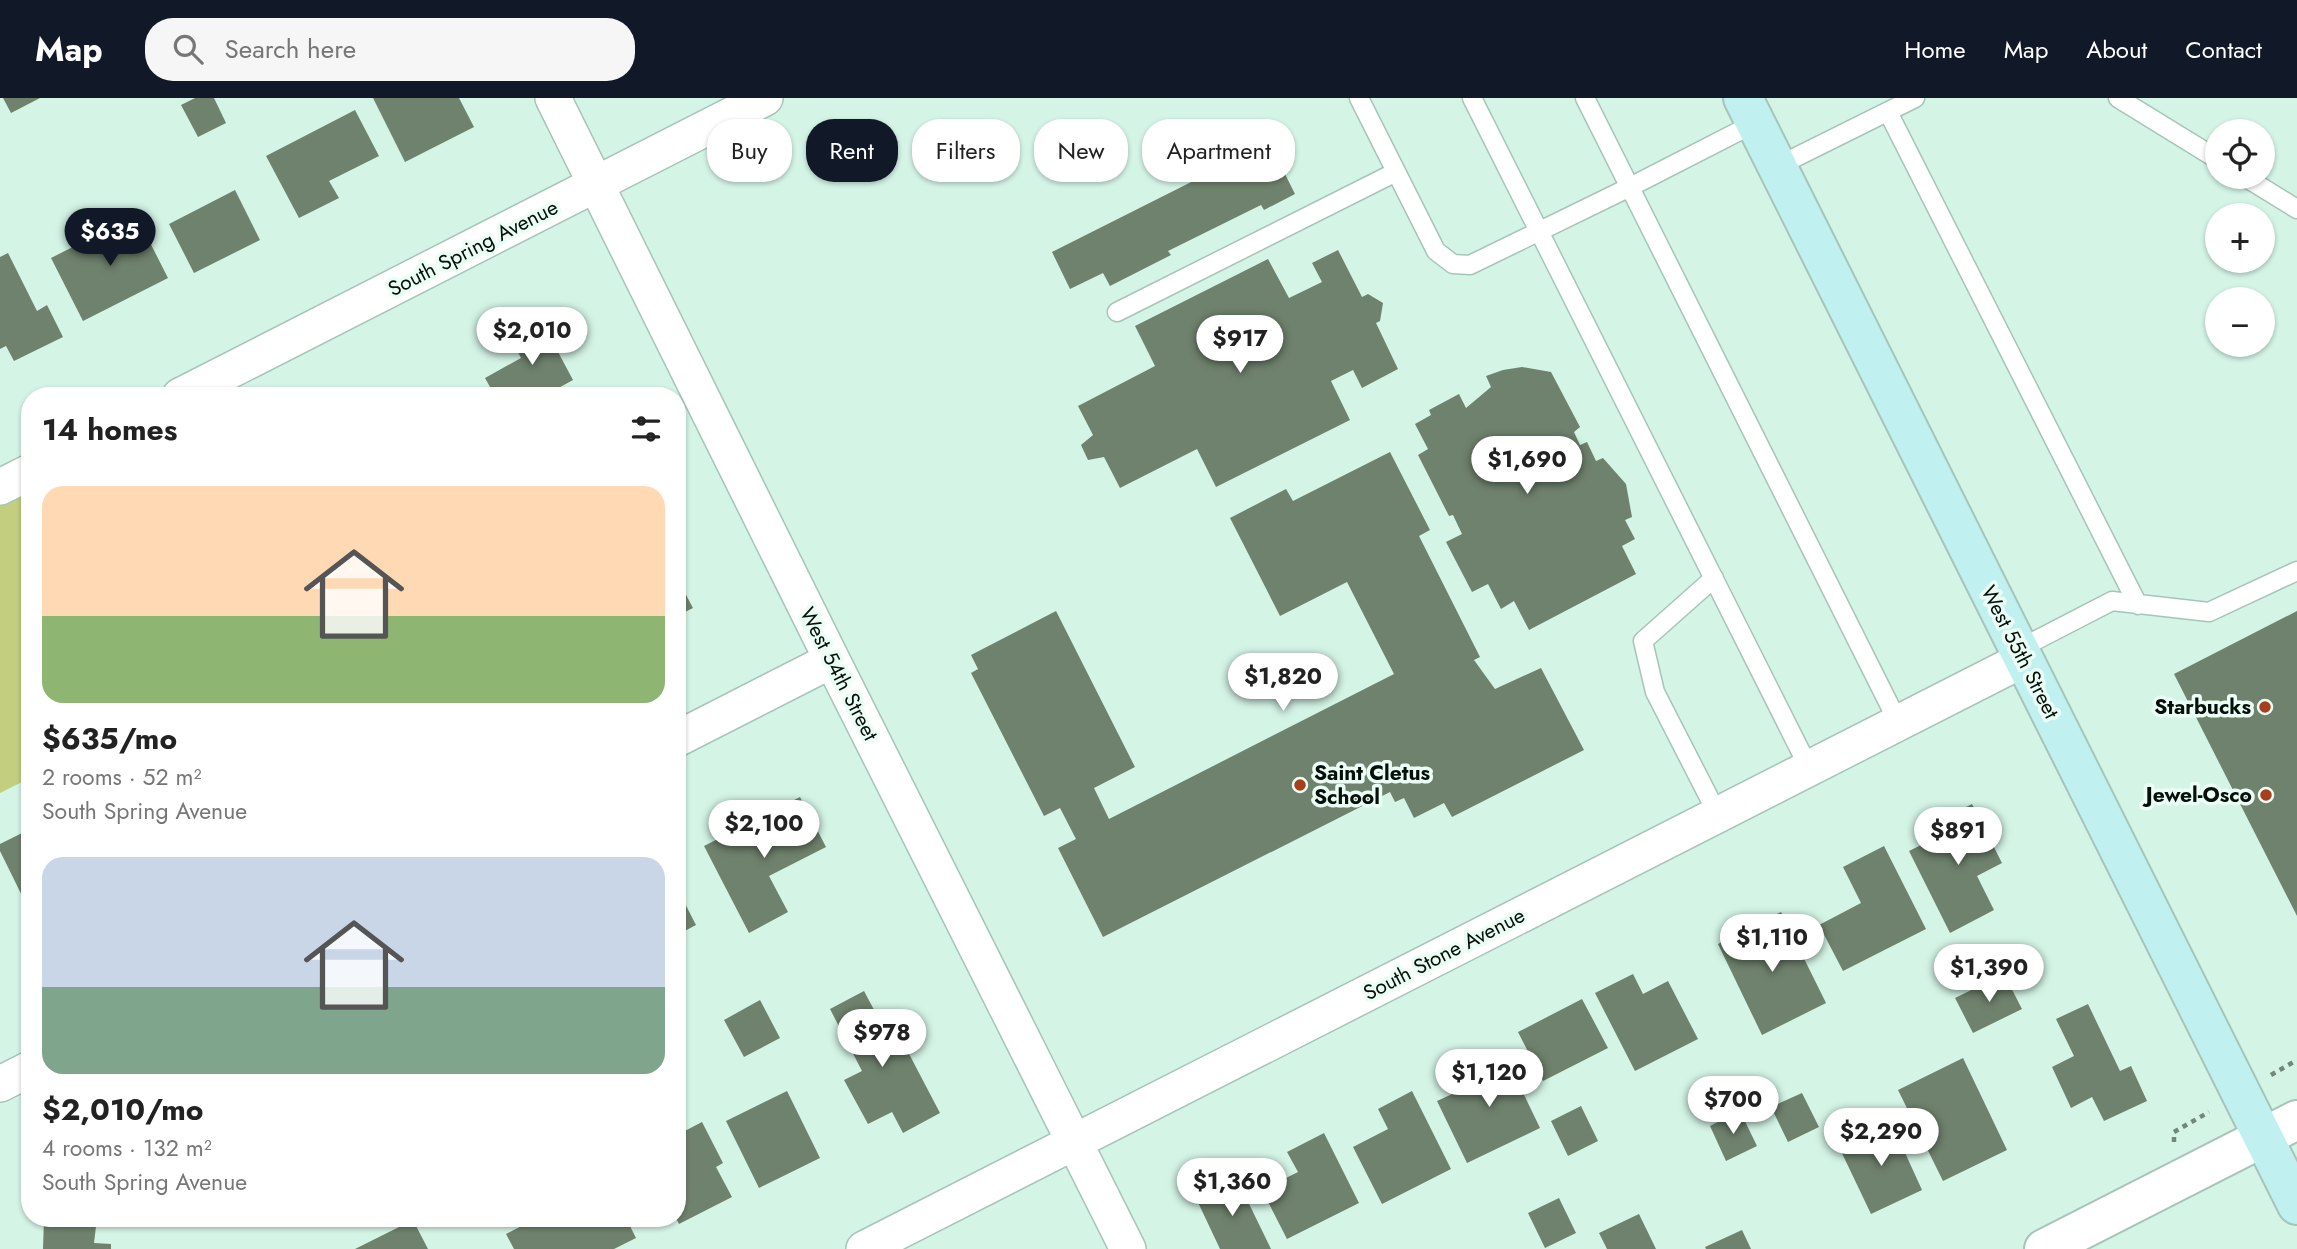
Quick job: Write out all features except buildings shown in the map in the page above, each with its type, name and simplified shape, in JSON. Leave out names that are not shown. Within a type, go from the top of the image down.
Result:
[{"type":"main road","name":"West 55th Street","points":[[1749,111],[2297,1205]]},
{"type":"street","name":"West 54th Street","points":[[553,98],[1128,1249]]},
{"type":"street","name":"South Spring Avenue","points":[[198,387],[765,98]]},
{"type":"street","points":[[0,487],[21,476]]},
{"type":"street","name":"South Stone Avenue","points":[[864,1249],[1718,815],[2022,654]]},
{"type":"street","points":[[686,734],[832,660]]},
{"type":"street","points":[[0,1084],[21,1074]]},
{"type":"street","points":[[2044,1249],[2297,1120]]},
{"type":"lane","points":[[1359,98],[1436,251],[1453,264],[1470,265],[1630,187],[1749,111]]},
{"type":"lane","points":[[1472,98],[1809,768]]},
{"type":"lane","points":[[1585,98],[1898,722]]},
{"type":"lane","points":[[1776,167],[1915,98]]},
{"type":"lane","points":[[2118,98],[2205,152]]},
{"type":"lane","points":[[1888,111],[2138,605]]},
{"type":"lane","points":[[1117,312],[1396,172]]},
{"type":"lane","points":[[2264,189],[2297,209]]},
{"type":"lane","points":[[2022,654],[2112,601],[2209,612],[2297,571]]},
{"type":"lane","points":[[1714,578],[1643,641],[1655,692],[1718,815]]},
{"type":"green space","points":[[21,482],[21,782],[0,793],[0,493]]},
{"type":"place","name":"Starbucks","points":[[2265,707]]},
{"type":"place","name":"Saint Cletus School","points":[[1300,785]]},
{"type":"place","name":"Jewel-Osco","points":[[2266,795]]}]
